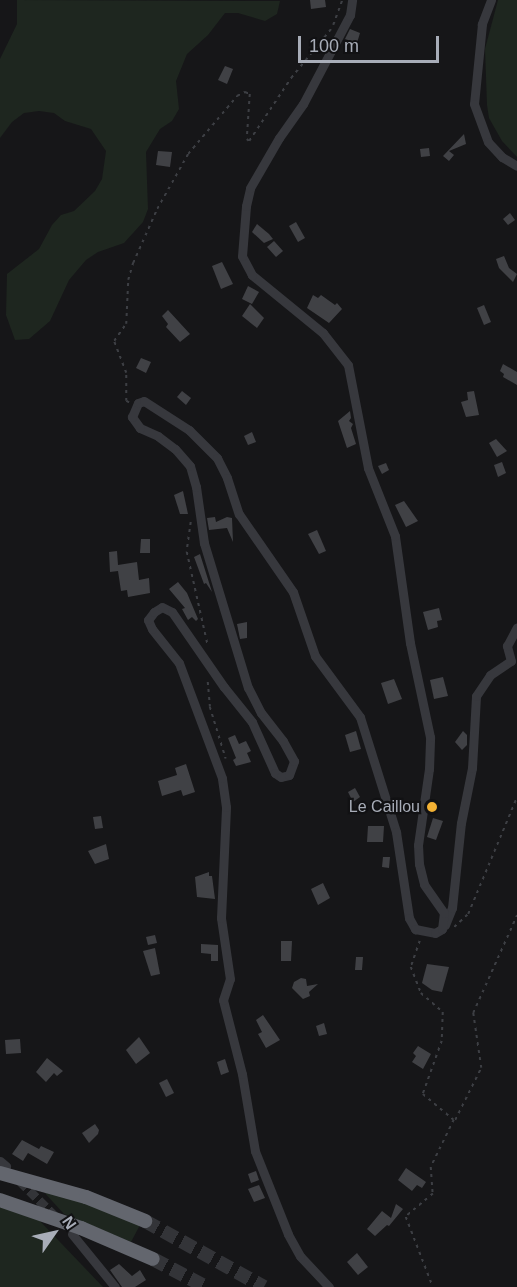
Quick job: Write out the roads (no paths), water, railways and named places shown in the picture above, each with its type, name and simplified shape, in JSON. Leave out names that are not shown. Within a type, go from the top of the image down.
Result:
[{"type":"highway","points":[[2,1167],[145,1221]]},
{"type":"highway","points":[[0,1200],[81,1228],[153,1259]]},
{"type":"street","points":[[352,0],[350,15],[303,104],[274,145],[250,189],[246,206],[242,256],[252,275],[323,333],[348,365],[368,468],[395,536],[410,643],[430,737],[429,769],[418,845],[418,864],[424,884],[444,913],[439,931]]},
{"type":"street","points":[[490,0],[482,24],[474,104],[488,142],[502,157],[517,166]]},
{"type":"street","points":[[329,1287],[300,1256],[267,1185],[255,1151],[242,1074],[224,1000],[230,979],[221,918],[226,807],[222,778],[179,663],[152,629],[148,620],[154,612],[162,607],[172,612],[200,649],[224,687],[252,722],[275,773],[281,777],[289,775],[294,761],[261,713],[248,688],[202,532],[196,487],[190,466],[175,448],[158,436],[140,428],[132,417],[134,408],[144,400],[164,412],[204,443],[217,458],[240,514],[293,592],[315,656],[360,717],[396,832],[409,918],[414,929],[423,932],[439,931],[449,921],[461,823],[472,768],[476,696],[490,675],[511,661],[507,646],[517,627]]},
{"type":"street","points":[[72,1234],[115,1287]]},
{"type":"tunnel","points":[[20,1181],[57,1218]]},
{"type":"tunnel","points":[[145,1221],[264,1287]]},
{"type":"tunnel","points":[[153,1259],[206,1287]]},
{"type":"place","name":"Le Caillou","points":[[432,807]]}]
